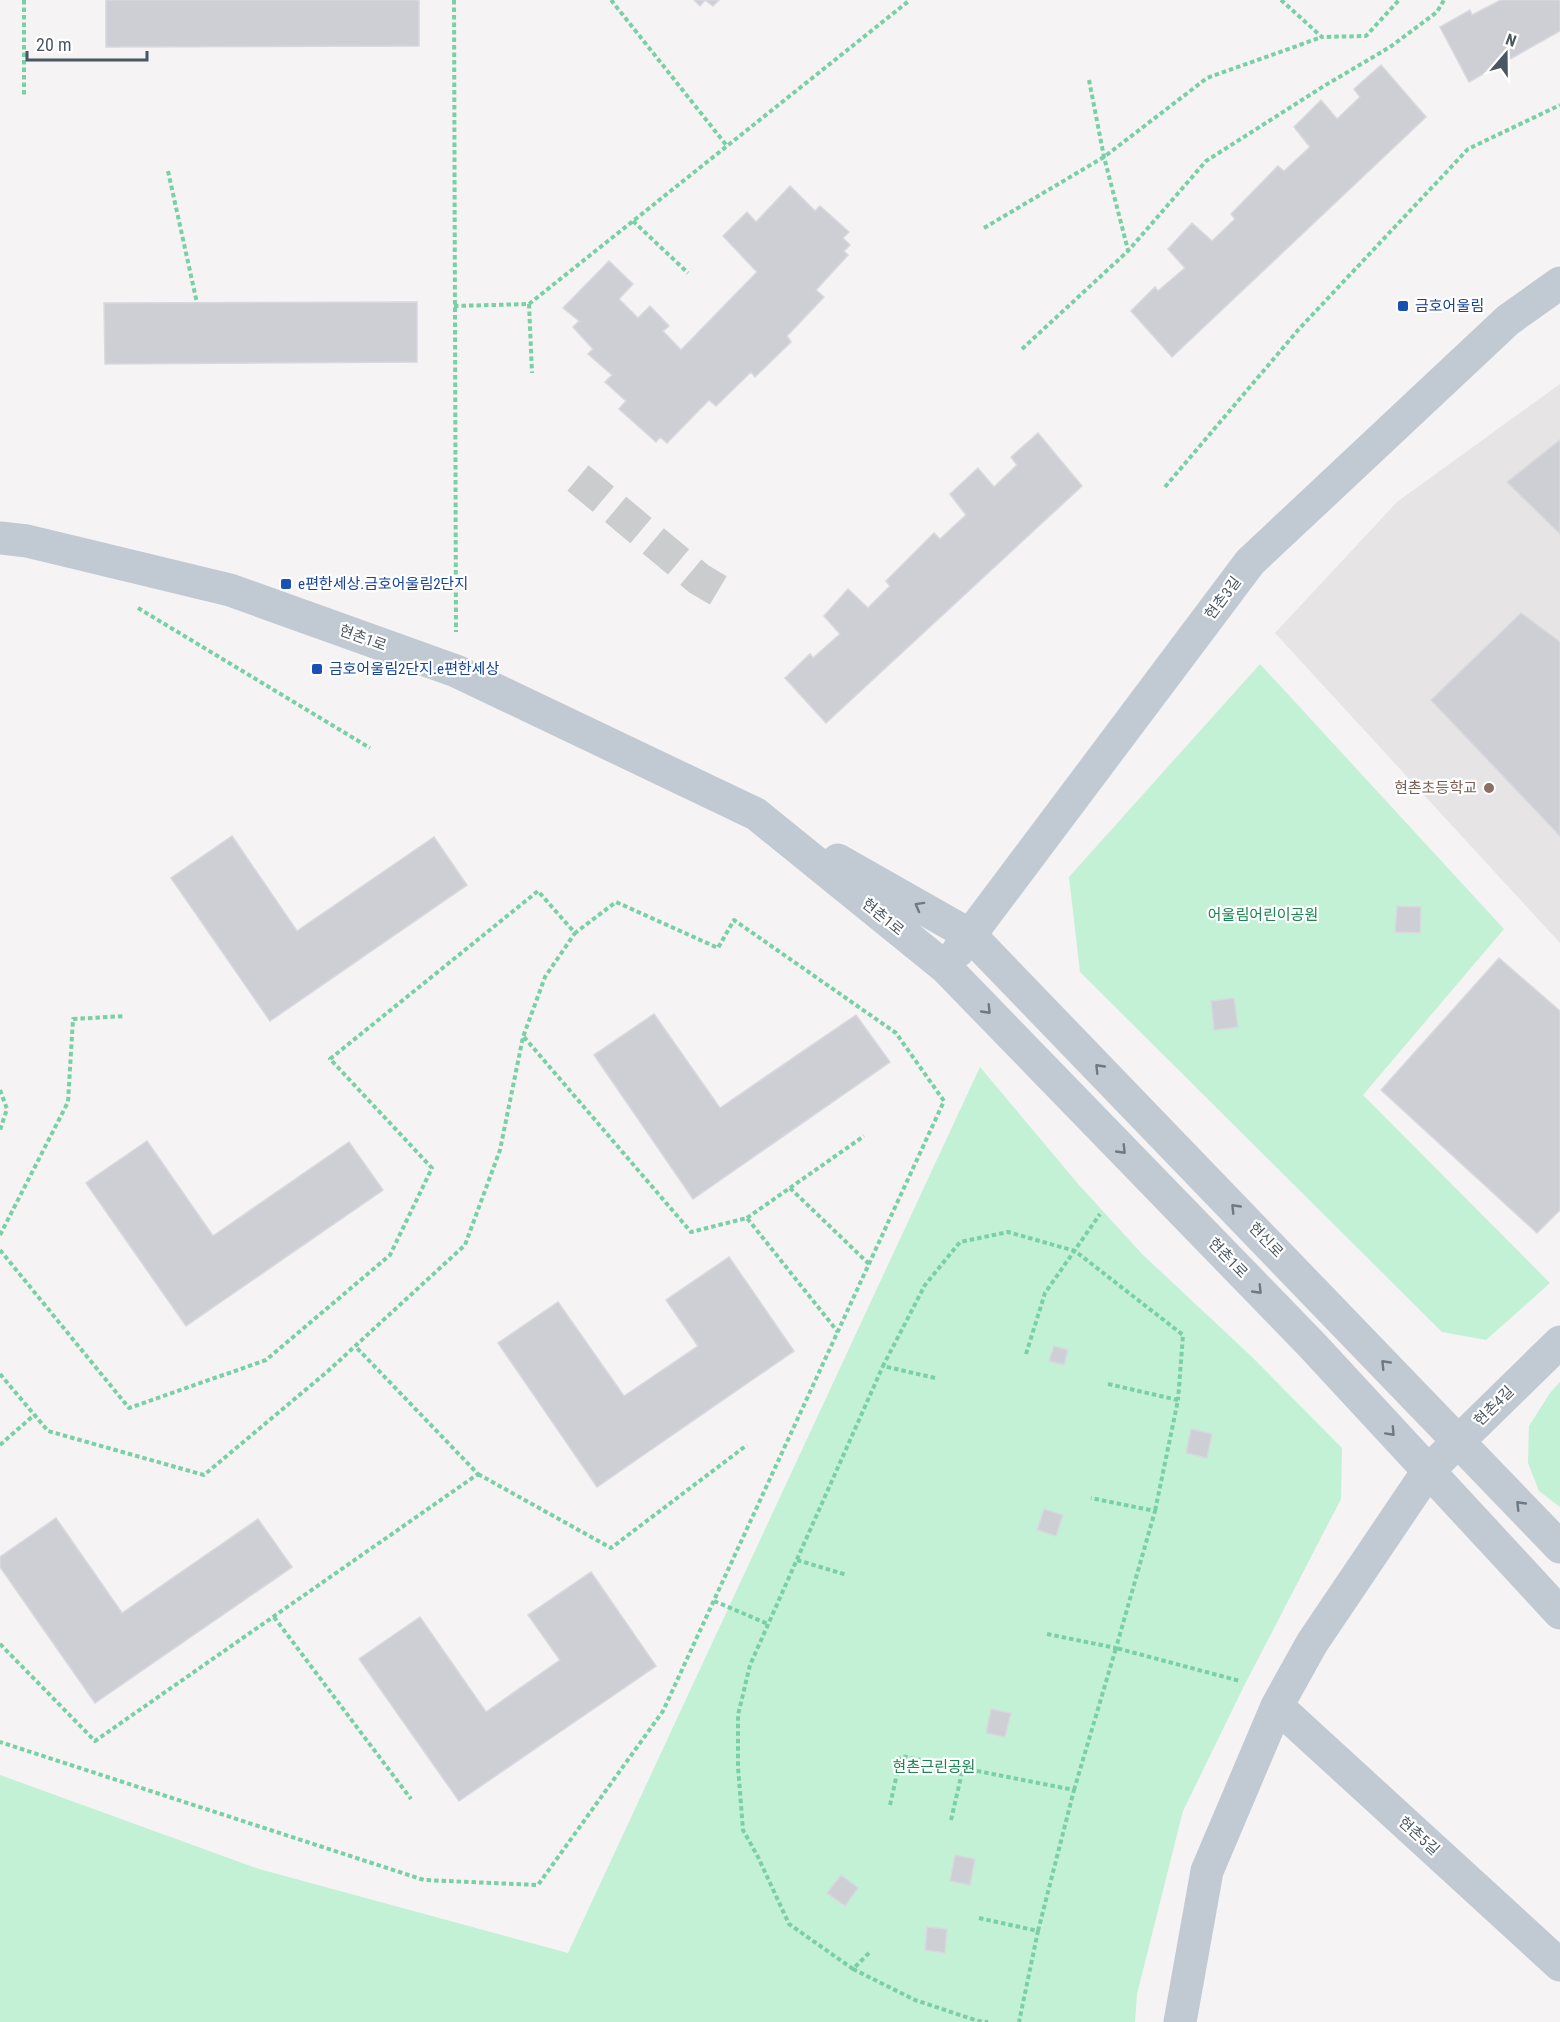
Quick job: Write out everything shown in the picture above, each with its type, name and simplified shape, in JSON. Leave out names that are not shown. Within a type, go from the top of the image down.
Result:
[{"type":"street","name":"현촌3길","points":[[946,968],[1250,562],[1508,321],[1560,283]]},
{"type":"street","name":"현촌1로","points":[[0,538],[27,541],[230,590],[456,671],[756,814],[946,968],[1311,1344],[1560,1613]]},
{"type":"street","name":"현신로","points":[[756,814],[970,935],[1560,1547]]},
{"type":"street","name":"현촌4길","points":[[1428,1471],[1560,1341]]},
{"type":"street","points":[[1180,2022],[1207,1871],[1277,1706],[1311,1643],[1428,1471]]},
{"type":"street","name":"현촌5길","points":[[1277,1706],[1560,1965]]},
{"type":"path","points":[[24,0],[24,97]]},
{"type":"path","points":[[454,0],[456,671]]},
{"type":"path","points":[[611,0],[727,146]]},
{"type":"path","points":[[454,306],[529,304],[910,0]]},
{"type":"path","points":[[1281,0],[1322,37]]},
{"type":"path","points":[[984,228],[1104,157],[1207,78],[1322,37],[1366,36],[1399,0]]},
{"type":"path","points":[[1022,349],[1128,251],[1206,161],[1390,47],[1437,12],[1444,0]]},
{"type":"path","points":[[1089,80],[1104,157],[1128,251]]},
{"type":"path","points":[[1165,487],[1299,329],[1468,150],[1560,105]]},
{"type":"path","points":[[168,171],[197,303]]},
{"type":"path","points":[[633,221],[688,273]]},
{"type":"path","points":[[529,304],[532,373]]},
{"type":"path","points":[[128,602],[370,748]]},
{"type":"path","points":[[0,1251],[129,1408],[266,1360],[390,1255],[432,1168],[330,1059],[538,891],[575,933]]},
{"type":"path","points":[[0,1374],[48,1431],[204,1475],[328,1371],[465,1245],[500,1150],[523,1037],[545,977],[575,933],[616,902],[718,948],[734,921],[896,1033],[944,1101],[663,1711],[538,1885],[424,1880],[0,1742]]},
{"type":"path","points":[[0,1235],[68,1102],[73,1019],[125,1016]]},
{"type":"path","points":[[523,1037],[691,1232],[747,1218],[864,1136]]},
{"type":"path","points":[[0,1090],[7,1109],[0,1130]]},
{"type":"path","points":[[790,1188],[869,1264]]},
{"type":"path","points":[[1026,1354],[1045,1293],[1100,1214]]},
{"type":"path","points":[[747,1218],[838,1332]]},
{"type":"path","points":[[988,2022],[978,2021],[915,2000],[853,1969],[789,1924],[743,1830],[738,1767],[738,1715],[750,1665],[883,1366],[926,1285],[960,1242],[1008,1232],[1075,1251],[1184,1335],[1178,1400],[1155,1511],[1074,1790],[1038,1931],[1019,2022]]},
{"type":"path","points":[[355,1346],[478,1474],[611,1548],[747,1445]]},
{"type":"path","points":[[883,1366],[935,1378]]},
{"type":"path","points":[[1108,1384],[1178,1400]]},
{"type":"path","points":[[0,1445],[34,1415]]},
{"type":"path","points":[[0,1644],[95,1741],[478,1474]]},
{"type":"path","points":[[1091,1498],[1155,1511]]},
{"type":"path","points":[[797,1560],[847,1575]]},
{"type":"path","points":[[713,1601],[768,1624]]},
{"type":"path","points":[[274,1617],[411,1799]]},
{"type":"path","points":[[1047,1634],[1116,1648],[1240,1681]]},
{"type":"path","points":[[890,1805],[901,1756],[1074,1790]]},
{"type":"path","points":[[951,1820],[963,1768]]},
{"type":"path","points":[[979,1918],[1038,1931]]},
{"type":"path","points":[[853,1969],[869,1953]]},
{"type":"shaded area","name":"현촌초등학교","points":[[1560,384],[1560,943],[1275,633],[1397,502]]},
{"type":"green space","name":"어울림어린이공원","points":[[1260,664],[1504,929],[1363,1095],[1550,1283],[1486,1340],[1442,1332],[1080,972],[1069,877]]},
{"type":"green space","name":"현촌근린공원","points":[[980,1067],[1079,1185],[1143,1255],[1251,1356],[1342,1448],[1341,1499],[1244,1686],[1183,1811],[1137,1994],[1135,2022],[0,2022],[0,1775],[259,1869],[568,1953]]},
{"type":"green space","points":[[1560,1382],[1560,1507],[1539,1491],[1528,1463],[1529,1426],[1550,1393]]},
{"type":"building","points":[[106,0],[419,0],[419,46],[106,47]]},
{"type":"building","points":[[694,0],[705,0],[700,6]]},
{"type":"building","points":[[705,0],[719,0],[713,6]]},
{"type":"building","points":[[1501,0],[1560,0],[1560,31],[1469,82],[1440,27],[1470,10],[1472,15]]},
{"type":"building","points":[[1381,65],[1426,117],[1172,357],[1131,311],[1155,287],[1158,291],[1185,268],[1168,249],[1192,223],[1212,241],[1235,219],[1231,214],[1278,166],[1284,171],[1310,147],[1294,127],[1321,100],[1337,119],[1360,97],[1354,89]]},
{"type":"building","points":[[790,186],[815,211],[820,206],[849,232],[843,238],[850,245],[844,251],[848,255],[816,290],[824,297],[787,336],[791,342],[755,377],[751,372],[716,406],[709,400],[667,443],[660,437],[656,442],[619,409],[626,401],[605,382],[612,375],[588,354],[593,349],[573,327],[579,321],[563,308],[609,261],[633,284],[619,299],[638,318],[650,306],[669,326],[663,331],[681,350],[757,272],[723,236],[747,212],[756,222]]},
{"type":"building","points":[[417,302],[417,362],[105,364],[104,303]]},
{"type":"building","points":[[1038,433],[1082,486],[826,723],[785,678],[810,654],[813,658],[840,634],[824,616],[848,589],[868,608],[890,586],[886,581],[934,533],[940,539],[966,515],[950,494],[978,468],[994,487],[1017,465],[1011,457]]},
{"type":"building","points":[[1560,440],[1560,534],[1507,482]]},
{"type":"building","points":[[1521,613],[1560,642],[1560,836],[1431,700]]},
{"type":"building","points":[[232,836],[297,931],[434,837],[467,885],[270,1021],[171,878]]},
{"type":"building","points":[[1397,906],[1421,907],[1420,933],[1395,932]]},
{"type":"building","points":[[1499,958],[1560,1011],[1560,1210],[1537,1233],[1381,1090]]},
{"type":"building","points":[[1234,998],[1238,1027],[1214,1030],[1211,1001]]},
{"type":"building","points":[[654,1014],[720,1108],[856,1015],[890,1062],[693,1199],[594,1055]]},
{"type":"building","points":[[147,1141],[213,1236],[349,1142],[383,1190],[186,1326],[86,1183]]},
{"type":"building","points":[[729,1257],[794,1351],[597,1487],[498,1343],[558,1302],[624,1396],[698,1346],[666,1300]]},
{"type":"building","points":[[1054,1346],[1068,1350],[1064,1365],[1049,1361]]},
{"type":"building","points":[[1191,1429],[1212,1434],[1207,1458],[1186,1453]]},
{"type":"building","points":[[1044,1509],[1063,1515],[1056,1536],[1037,1530]]},
{"type":"building","points":[[56,1518],[122,1613],[258,1519],[292,1567],[95,1703],[0,1567],[0,1557]]},
{"type":"building","points":[[591,1572],[656,1666],[459,1801],[359,1659],[420,1617],[486,1712],[560,1660],[528,1615]]},
{"type":"building","points":[[991,1709],[1011,1713],[1005,1737],[986,1733]]},
{"type":"building","points":[[955,1855],[975,1859],[970,1885],[950,1881]]},
{"type":"building","points":[[841,1875],[858,1888],[845,1906],[827,1893]]},
{"type":"building","points":[[927,1927],[947,1929],[945,1953],[925,1950]]},
{"type":"tunnel","points":[[578,478],[699,579],[721,592]]},
{"type":"place","name":"금호어울림","points":[[1403,306]]},
{"type":"place","name":"e편한세상.금호어울림2단지","points":[[286,584]]},
{"type":"place","name":"금호어울림2단지.e편한세상","points":[[317,669]]},
{"type":"place","name":"현촌초등학교","points":[[1489,788]]}]
